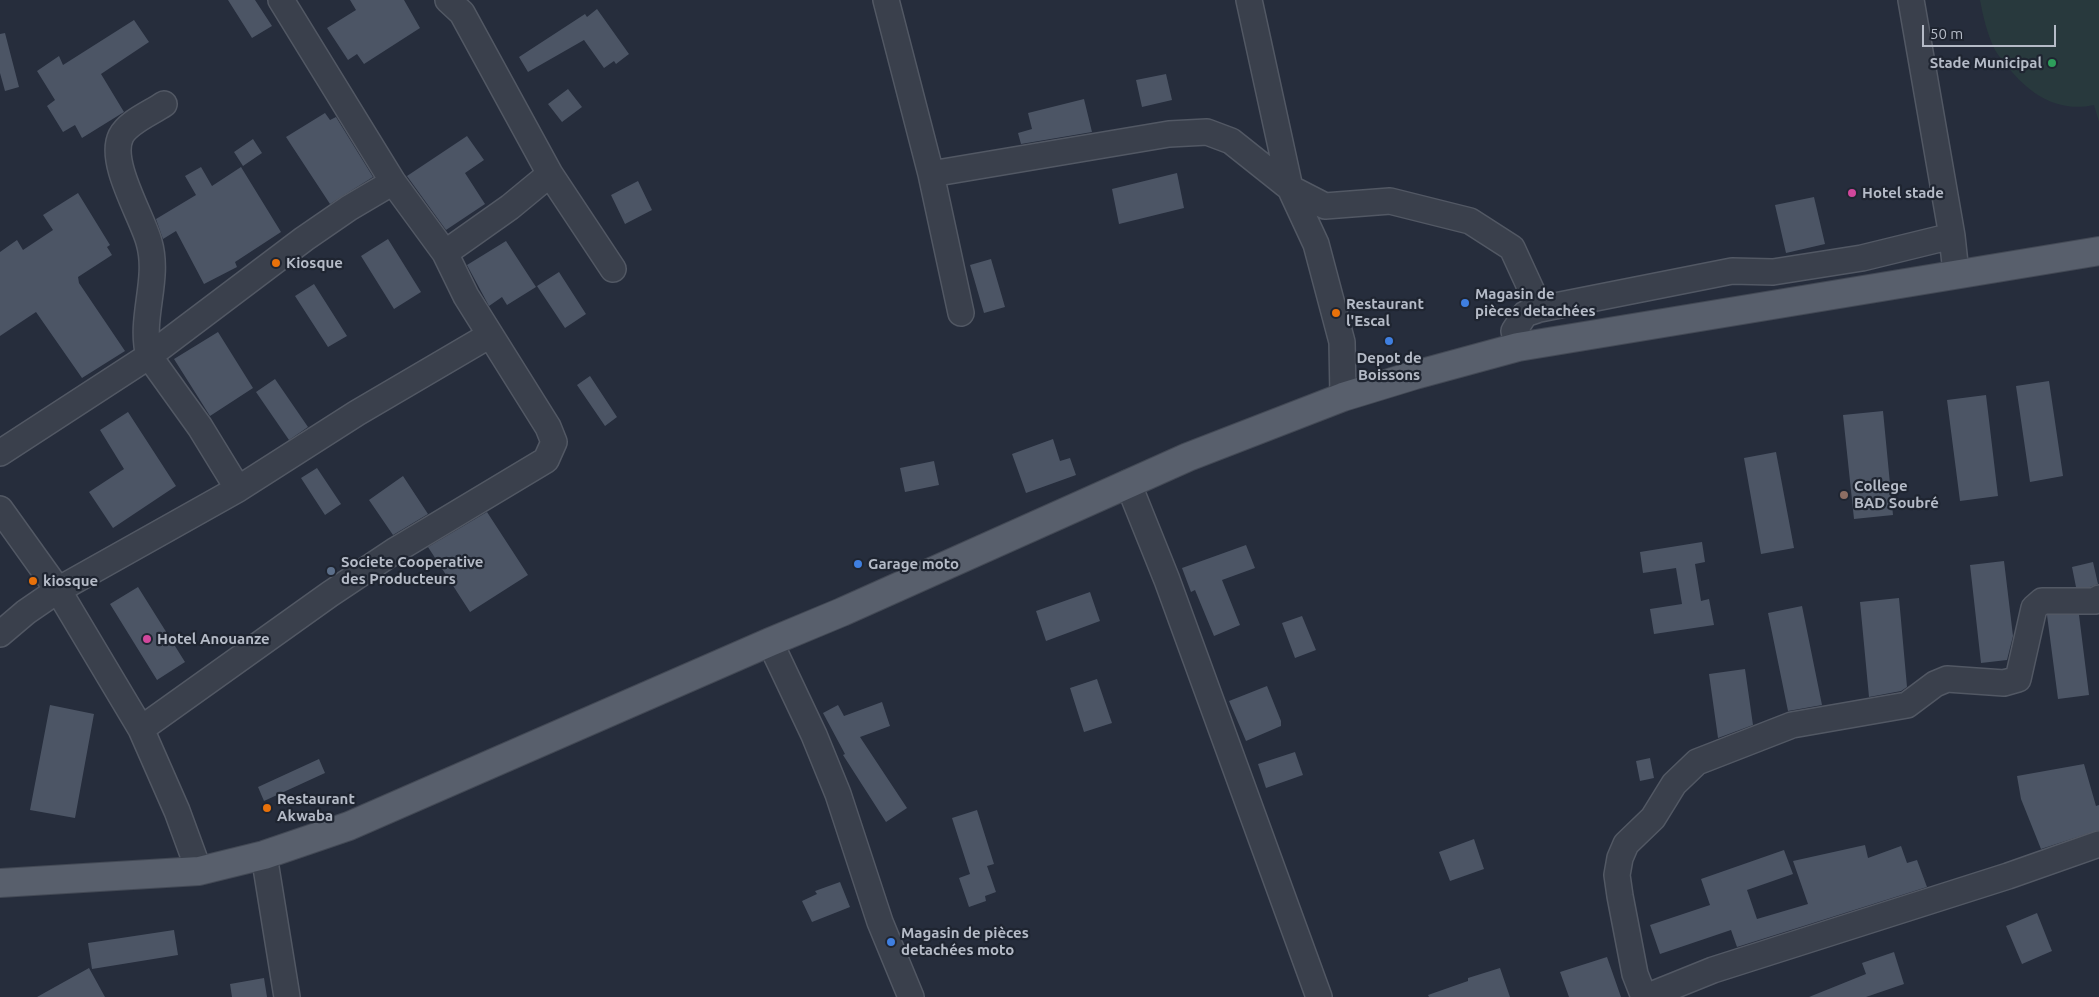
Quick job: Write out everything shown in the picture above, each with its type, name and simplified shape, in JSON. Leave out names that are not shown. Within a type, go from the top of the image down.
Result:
[{"type":"main road","points":[[0,884],[200,871],[264,855],[349,826],[429,793],[842,612],[1128,483],[1343,397],[1518,348],[1956,273],[2099,251]]},
{"type":"street","points":[[141,729],[338,588],[546,460],[554,442],[548,427],[466,296],[445,253],[393,182],[280,0]]},
{"type":"street","points":[[448,0],[462,13],[550,174],[614,269]]},
{"type":"street","points":[[886,0],[931,174],[961,313]]},
{"type":"street","points":[[1249,0],[1290,188],[1316,244],[1342,342],[1343,397]]},
{"type":"street","points":[[1911,0],[1952,236],[1956,273]]},
{"type":"street","points":[[164,104],[121,136],[118,152],[130,196],[144,227],[154,259],[145,335],[149,356],[200,427],[238,489]]},
{"type":"street","points":[[931,174],[1169,134],[1207,132],[1231,141],[1290,188],[1325,206],[1390,201],[1470,221],[1512,248],[1540,309]]},
{"type":"street","points":[[445,253],[510,207],[550,174]]},
{"type":"street","points":[[0,453],[149,356],[304,239],[349,208],[393,182]]},
{"type":"street","points":[[1518,348],[1514,331],[1525,314],[1540,309],[1732,271],[1773,272],[1825,264],[1952,236]]},
{"type":"street","points":[[0,634],[26,612],[58,590],[238,489],[357,413],[490,336]]},
{"type":"street","points":[[1128,483],[1166,580],[1318,997]]},
{"type":"street","points":[[0,509],[58,590],[141,729],[177,810],[200,871]]},
{"type":"street","points":[[2099,598],[2095,601],[2042,601],[2034,608],[2018,679],[2004,683],[1948,679],[1935,684],[1907,704],[1792,725],[1697,762],[1674,784],[1654,818],[1626,844],[1620,858],[1617,875],[1635,974],[1645,997],[1713,970],[2008,876],[2099,844]]},
{"type":"street","points":[[770,642],[814,735],[838,794],[859,862],[911,997]]},
{"type":"street","points":[[264,855],[287,997]]},
{"type":"shaded area","name":"Stade Municipal","points":[[1980,0],[2099,0],[2099,122],[2094,105],[2081,107],[2057,104],[2035,93],[2016,77],[1994,48]]},
{"type":"building","points":[[228,0],[255,0],[272,26],[252,38]]},
{"type":"building","points":[[350,0],[404,0],[420,28],[364,64],[357,54],[348,60],[327,28],[356,10]]},
{"type":"building","points":[[597,9],[629,54],[616,64],[614,61],[604,68],[584,40],[528,72],[519,57],[585,14],[587,17]]},
{"type":"building","points":[[134,20],[149,42],[101,74],[124,112],[82,138],[75,125],[63,132],[47,106],[55,100],[37,71],[59,56],[63,65]]},
{"type":"building","points":[[5,33],[19,87],[5,91],[0,73],[0,34]]},
{"type":"building","points":[[1166,74],[1172,100],[1142,107],[1136,80]]},
{"type":"building","points":[[568,89],[582,107],[562,122],[548,104]]},
{"type":"building","points":[[1084,99],[1092,132],[1021,144],[1018,133],[1032,129],[1028,113]]},
{"type":"building","points":[[325,113],[330,120],[336,117],[373,177],[330,204],[286,137]]},
{"type":"building","points":[[467,136],[484,160],[465,173],[485,204],[446,230],[407,176]]},
{"type":"building","points":[[253,139],[262,153],[243,166],[234,152]]},
{"type":"building","points":[[201,167],[212,186],[241,167],[281,232],[235,262],[237,267],[204,284],[176,231],[163,239],[156,219],[196,195],[185,176]]},
{"type":"building","points":[[1177,173],[1184,208],[1119,224],[1112,189]]},
{"type":"building","points":[[638,181],[652,210],[625,224],[611,195]]},
{"type":"building","points":[[78,193],[110,245],[107,247],[112,255],[78,277],[79,283],[125,351],[82,378],[36,312],[0,336],[0,252],[17,240],[23,250],[53,230],[43,215]]},
{"type":"building","points":[[1814,197],[1825,244],[1786,253],[1775,205]]},
{"type":"building","points":[[388,239],[421,292],[394,309],[361,256]]},
{"type":"building","points":[[506,241],[536,287],[507,305],[502,297],[489,306],[467,265]]},
{"type":"building","points":[[991,259],[1005,307],[984,313],[970,265]]},
{"type":"building","points":[[559,272],[586,314],[565,328],[537,286]]},
{"type":"building","points":[[314,284],[347,336],[328,347],[295,296]]},
{"type":"building","points":[[218,332],[253,388],[210,416],[174,359]]},
{"type":"building","points":[[590,376],[617,417],[605,426],[577,385]]},
{"type":"building","points":[[275,379],[308,427],[289,440],[256,392]]},
{"type":"building","points":[[2049,381],[2063,476],[2030,482],[2016,386]]},
{"type":"building","points":[[1986,395],[1998,496],[1960,501],[1947,400]]},
{"type":"building","points":[[1883,411],[1893,515],[1854,519],[1843,415]]},
{"type":"building","points":[[128,412],[176,486],[113,528],[89,492],[124,469],[100,430]]},
{"type":"building","points":[[1053,439],[1060,461],[1070,458],[1076,475],[1026,493],[1012,454]]},
{"type":"building","points":[[1776,452],[1794,548],[1761,554],[1744,458]]},
{"type":"building","points":[[934,461],[939,485],[905,492],[900,468]]},
{"type":"building","points":[[317,468],[341,504],[325,515],[301,478]]},
{"type":"building","points":[[403,476],[428,514],[393,535],[369,500]]},
{"type":"building","points":[[487,512],[528,575],[470,612],[428,547]]},
{"type":"building","points":[[1702,542],[1705,562],[1695,564],[1701,601],[1709,599],[1714,625],[1654,634],[1650,609],[1682,604],[1676,568],[1643,573],[1640,552]]},
{"type":"building","points":[[1246,545],[1255,568],[1222,580],[1240,625],[1214,636],[1195,590],[1191,592],[1182,568]]},
{"type":"building","points":[[2004,561],[2013,636],[2007,660],[1981,663],[1970,565]]},
{"type":"building","points":[[2093,562],[2098,584],[2090,587],[2076,587],[2072,567]]},
{"type":"building","points":[[138,587],[185,662],[157,680],[110,604]]},
{"type":"building","points":[[1090,592],[1100,621],[1046,641],[1036,611]]},
{"type":"building","points":[[1899,598],[1907,687],[1901,691],[1869,697],[1860,602]]},
{"type":"building","points":[[1802,606],[1822,705],[1788,711],[1768,613]]},
{"type":"building","points":[[2047,615],[2079,615],[2089,695],[2058,699]]},
{"type":"building","points":[[1302,616],[1316,650],[1295,658],[1282,623]]},
{"type":"building","points":[[1745,669],[1753,725],[1718,738],[1709,674]]},
{"type":"building","points":[[1097,679],[1112,723],[1084,732],[1070,688]]},
{"type":"building","points":[[1267,686],[1281,721],[1281,726],[1246,741],[1229,701]]},
{"type":"building","points":[[882,702],[890,726],[860,737],[907,808],[886,822],[843,755],[845,754],[823,713],[838,705],[844,716]]},
{"type":"building","points":[[50,705],[94,714],[75,818],[30,810]]},
{"type":"building","points":[[1295,752],[1303,775],[1266,788],[1258,764]]},
{"type":"building","points":[[1650,758],[1654,778],[1640,781],[1636,761]]},
{"type":"building","points":[[319,759],[325,773],[264,801],[258,787]]},
{"type":"building","points":[[2084,764],[2096,806],[2099,805],[2099,830],[2041,849],[2021,799],[2017,776]]},
{"type":"building","points":[[977,810],[994,864],[987,866],[996,892],[985,896],[986,901],[969,907],[959,878],[970,874],[952,818]]},
{"type":"building","points":[[1474,839],[1484,869],[1450,881],[1439,852]]},
{"type":"building","points":[[1865,845],[1868,858],[1901,846],[1907,863],[1917,860],[1927,887],[1737,947],[1731,930],[1660,954],[1650,925],[1710,905],[1701,879],[1784,850],[1793,874],[1747,890],[1757,919],[1808,904],[1793,861]]},
{"type":"building","points":[[840,882],[850,907],[812,922],[802,901],[817,894],[815,891]]},
{"type":"building","points":[[2037,913],[2052,951],[2022,964],[2006,926]]},
{"type":"building","points":[[174,930],[178,955],[92,969],[88,943]]},
{"type":"building","points":[[1894,952],[1904,984],[1866,997],[1809,997],[1866,974],[1862,963]]},
{"type":"building","points":[[1607,957],[1621,997],[1569,997],[1560,972]]},
{"type":"building","points":[[89,968],[105,997],[37,997]]},
{"type":"building","points":[[1500,968],[1510,997],[1429,997],[1428,995],[1468,981],[1468,978]]},
{"type":"building","points":[[264,978],[267,997],[232,997],[230,984]]},
{"type":"place","name":"Stade Municipal","points":[[2052,63]]},
{"type":"place","name":"Hotel stade","points":[[1852,193]]},
{"type":"place","name":"Kiosque","points":[[276,263]]},
{"type":"place","name":"Magasin de pièces detachées","points":[[1465,303]]},
{"type":"place","name":"Restaurant l'Escal","points":[[1336,313]]},
{"type":"place","name":"Depot de Boissons","points":[[1389,341]]},
{"type":"place","name":"College BAD Soubré","points":[[1844,495]]},
{"type":"place","name":"Garage moto","points":[[858,564]]},
{"type":"place","name":"Societe Cooperative des Producteurs","points":[[331,571]]},
{"type":"place","name":"kiosque","points":[[33,581]]},
{"type":"place","name":"Hotel Anouanze","points":[[147,639]]},
{"type":"place","name":"Restaurant Akwaba","points":[[267,808]]},
{"type":"place","name":"Magasin de pièces detachées moto","points":[[891,942]]}]
